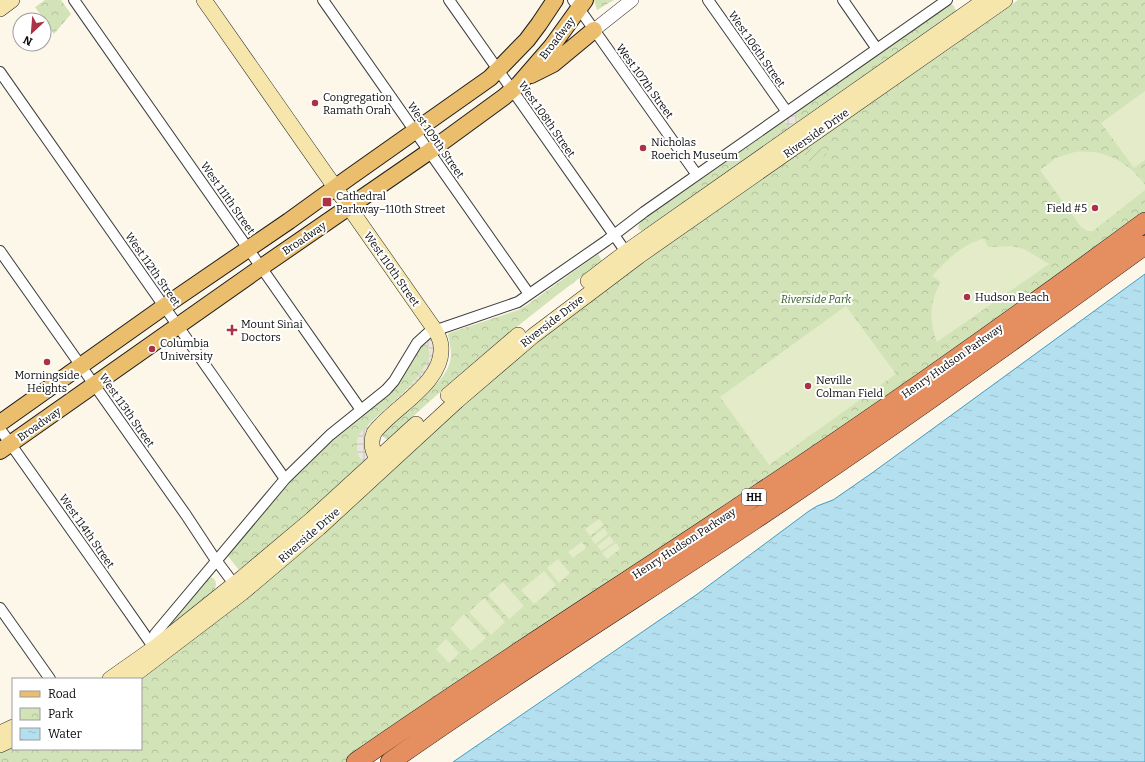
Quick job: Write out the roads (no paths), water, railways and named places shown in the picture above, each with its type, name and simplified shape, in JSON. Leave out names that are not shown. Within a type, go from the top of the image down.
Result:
[{"type":"highway","name":"Henry Hudson Parkway","points":[[356,762],[477,679],[848,434],[1021,312],[1145,222]]},
{"type":"highway","name":"Henry Hudson Parkway","points":[[390,762],[508,681],[753,521],[856,451],[1032,328],[1145,245]]},
{"type":"main road","points":[[0,9],[12,0]]},
{"type":"main road","name":"West 110th Street","points":[[204,0],[435,330],[441,344],[438,366],[418,392],[374,433],[372,445],[381,463]]},
{"type":"main road","name":"Broadway","points":[[0,423],[490,78],[539,24],[555,0]]},
{"type":"main road","name":"Riverside Drive","points":[[130,678],[157,652],[238,588],[312,520],[381,463],[500,349],[544,314],[629,257],[976,6],[1005,0]]},
{"type":"main road","name":"Broadway","points":[[5,447],[261,267],[430,151],[518,85],[552,46],[579,3]]},
{"type":"main road","points":[[518,85],[553,64],[594,30]]},
{"type":"main road","name":"Riverside Drive","points":[[112,678],[157,652]]},
{"type":"main road","points":[[0,733],[12,727]]},
{"type":"main road","points":[[0,745],[12,739]]},
{"type":"street","name":"West 111th Street","points":[[74,0],[361,410]]},
{"type":"street","name":"West 109th Street","points":[[324,0],[529,294]]},
{"type":"street","name":"West 108th Street","points":[[449,0],[498,70],[518,85],[614,236],[629,257]]},
{"type":"street","points":[[594,30],[632,0]]},
{"type":"street","name":"West 106th Street","points":[[708,0],[787,112]]},
{"type":"street","points":[[843,0],[877,49]]},
{"type":"street","points":[[157,652],[155,634],[216,561],[286,479],[330,435],[386,390],[394,381],[417,343],[428,333],[518,302],[614,236],[644,212],[947,0]]},
{"type":"street","name":"West 107th Street","points":[[579,3],[594,30],[697,175]]},
{"type":"street","name":"West 112th Street","points":[[0,72],[286,479]]},
{"type":"street","name":"West 113th Street","points":[[0,251],[186,515],[216,561],[238,588]]},
{"type":"street","name":"West 114th Street","points":[[0,429],[5,447],[157,652]]},
{"type":"street","points":[[0,608],[49,678]]},
{"type":"water","points":[[1145,274],[1145,762],[453,762],[696,595],[809,511],[817,506],[833,500],[872,473]]},
{"type":"place","name":"Congregation Ramath Orah","points":[[315,103]]},
{"type":"place","name":"Nicholas Roerich Museum","points":[[643,148]]},
{"type":"place","name":"Cathedral Parkway–110th Street","points":[[327,202]]},
{"type":"place","name":"Field #5","points":[[1095,208]]},
{"type":"place","name":"Hudson Beach","points":[[967,297]]},
{"type":"place","name":"Mount Sinai Doctors","points":[[232,330]]},
{"type":"place","name":"Columbia University","points":[[152,349]]},
{"type":"place","name":"Morningside Heights","points":[[47,362]]},
{"type":"place","name":"Neville Colman Field","points":[[808,386]]},
{"type":"park label","name":"Riverside Park","points":[[816,299]]}]
